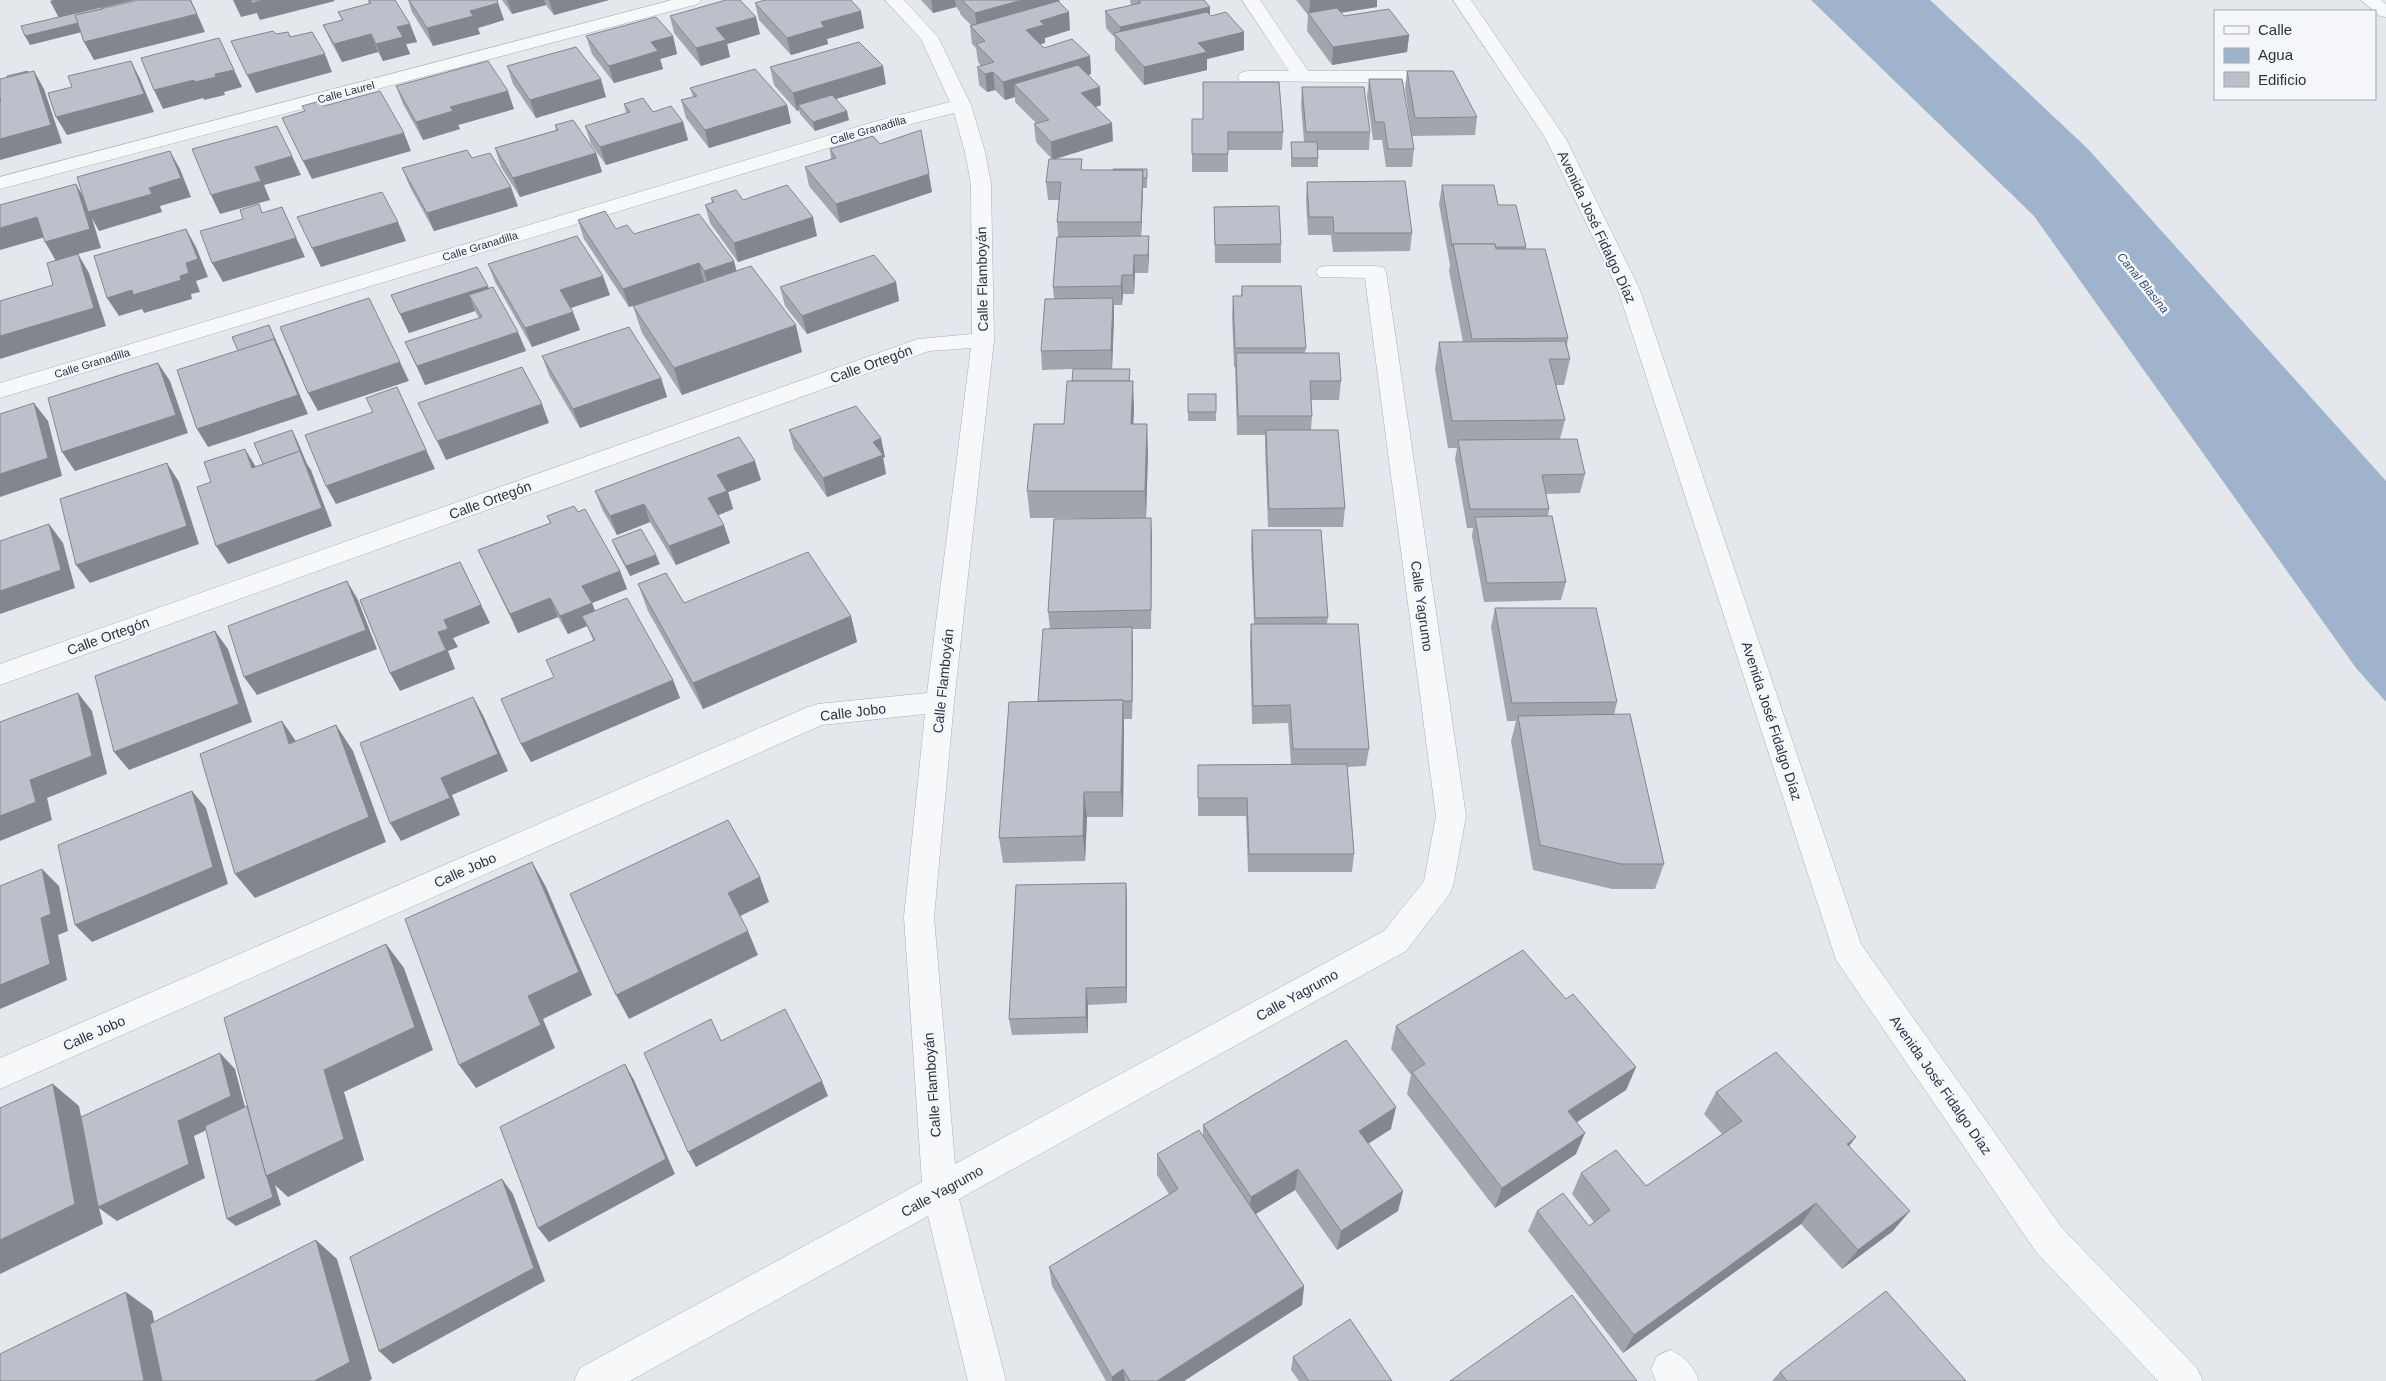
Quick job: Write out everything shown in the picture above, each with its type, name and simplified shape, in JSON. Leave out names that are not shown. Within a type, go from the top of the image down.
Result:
[{"type":"street","name":"Calle Laurel","points":[[0,183],[692,0]]},
{"type":"street","name":"Calle Flamboyán","points":[[894,0],[929,37],[960,104],[975,152],[981,184],[982,340],[940,702],[920,916],[940,1192],[987,1381]]},
{"type":"street","points":[[1251,0],[1302,77]]},
{"type":"street","name":"Avenida José Fidalgo Díaz","points":[[1462,0],[1556,139],[1629,290],[1847,950],[2050,1240],[2184,1381]]},
{"type":"street","points":[[1247,77],[1447,77]]},
{"type":"street","name":"Calle Granadilla","points":[[0,391],[884,125],[960,104]]},
{"type":"street","name":"Calle Yagrumo","points":[[593,1381],[1395,941],[1438,886],[1452,816],[1375,272],[1327,272]]},
{"type":"street","name":"Calle Ortegón","points":[[0,675],[926,344],[982,340]]},
{"type":"street","name":"Calle Jobo","points":[[0,1074],[818,715],[940,702]]},
{"type":"water","name":"Canal Blasina","points":[[1811,0],[1930,0],[2088,149],[2386,481],[2386,702],[2356,668],[2034,216]]},
{"type":"building","points":[[138,0],[190,0],[197,14],[84,42],[75,15]]},
{"type":"building","points":[[251,0],[263,0],[252,3]]},
{"type":"building","points":[[369,0],[395,0],[410,24],[397,27],[403,37],[376,44],[371,34],[334,44],[323,25],[343,20],[338,12],[371,3]]},
{"type":"building","points":[[409,0],[497,0],[498,3],[470,11],[473,16],[427,28]]},
{"type":"building","points":[[726,0],[740,0],[756,17],[716,28],[726,40],[696,48],[670,16]]},
{"type":"building","points":[[765,0],[851,0],[861,11],[821,22],[824,27],[787,38],[755,3]]},
{"type":"building","points":[[962,0],[1022,0],[975,13]]},
{"type":"building","points":[[1138,0],[1204,0],[1210,7],[1120,27],[1105,11],[1141,3]]},
{"type":"building","points":[[1058,1],[1069,12],[1040,21],[1044,25],[1026,30],[1044,48],[1072,39],[1090,56],[1003,82],[993,72],[985,74],[977,67],[994,62],[976,44],[985,41],[970,26]]},
{"type":"building","points":[[101,7],[102,9],[75,15],[78,23],[25,36],[21,26]]},
{"type":"building","points":[[1337,8],[1344,16],[1389,9],[1409,35],[1333,47],[1308,13]]},
{"type":"building","points":[[1207,12],[1211,16],[1226,12],[1244,32],[1198,43],[1207,52],[1144,67],[1114,33]]},
{"type":"building","points":[[656,17],[673,36],[651,42],[658,51],[609,66],[586,36]]},
{"type":"building","points":[[273,31],[276,34],[288,32],[290,37],[312,32],[325,54],[247,75],[231,41]]},
{"type":"building","points":[[219,38],[234,70],[215,74],[216,77],[195,82],[194,80],[154,90],[141,58]]},
{"type":"building","points":[[859,42],[883,66],[793,93],[770,67]]},
{"type":"building","points":[[576,47],[601,79],[530,100],[507,66]]},
{"type":"building","points":[[131,61],[144,94],[56,117],[48,93],[72,87],[68,76]]},
{"type":"building","points":[[488,61],[508,91],[450,107],[453,111],[416,122],[396,86]]},
{"type":"building","points":[[1078,65],[1100,87],[1081,93],[1112,123],[1051,142],[1034,124],[1049,120],[1014,84]]},
{"type":"building","points":[[755,69],[787,105],[705,130],[681,100],[697,96],[690,88]]},
{"type":"building","points":[[28,71],[8,78],[7,76]]},
{"type":"building","points":[[34,71],[51,125],[0,139],[0,79]]},
{"type":"building","points":[[1407,71],[1453,71],[1477,117],[1415,118]]},
{"type":"building","points":[[1369,79],[1402,79],[1414,149],[1388,149],[1384,122],[1375,122]]},
{"type":"building","points":[[1203,82],[1279,82],[1283,132],[1228,132],[1228,154],[1192,154],[1192,119],[1203,119]]},
{"type":"building","points":[[1302,87],[1364,87],[1370,132],[1306,132]]},
{"type":"building","points":[[380,91],[404,133],[303,161],[282,118],[305,111],[302,106],[320,101],[324,106]]},
{"type":"building","points":[[832,95],[847,111],[813,122],[798,105]]},
{"type":"building","points":[[643,98],[653,112],[671,106],[683,122],[600,147],[585,126],[630,112],[624,104]]},
{"type":"building","points":[[573,120],[596,153],[513,178],[495,148],[558,130],[555,125]]},
{"type":"building","points":[[277,126],[292,156],[255,167],[261,181],[211,195],[192,149]]},
{"type":"building","points":[[921,130],[929,174],[836,204],[805,167],[836,158],[830,149],[873,136],[880,144]]},
{"type":"building","points":[[1291,142],[1317,142],[1318,158],[1292,158]]},
{"type":"building","points":[[467,150],[472,158],[490,153],[511,187],[427,213],[402,168]]},
{"type":"building","points":[[170,151],[181,178],[149,188],[152,194],[88,212],[77,177]]},
{"type":"building","points":[[1049,159],[1082,159],[1081,170],[1143,170],[1141,222],[1057,222],[1061,182],[1046,182]]},
{"type":"building","points":[[1113,169],[1147,169],[1147,178],[1143,178],[1143,170]]},
{"type":"building","points":[[1405,181],[1412,233],[1334,233],[1333,217],[1309,217],[1307,182]]},
{"type":"building","points":[[76,184],[90,229],[45,242],[37,217],[0,228],[0,205]]},
{"type":"building","points":[[787,185],[813,217],[734,243],[705,205],[714,202],[711,198],[736,190],[743,200]]},
{"type":"building","points":[[1442,185],[1494,185],[1498,205],[1516,205],[1526,247],[1496,247],[1495,244],[1453,244],[1452,246]]},
{"type":"building","points":[[382,192],[398,222],[312,248],[297,217]]},
{"type":"building","points":[[259,204],[262,213],[282,207],[296,238],[212,263],[200,231],[243,219],[240,210]]},
{"type":"building","points":[[1279,206],[1281,244],[1215,245],[1214,207]]},
{"type":"building","points":[[605,211],[616,229],[627,225],[634,234],[699,214],[734,261],[704,271],[699,263],[623,289],[578,220]]},
{"type":"building","points":[[186,229],[198,259],[186,263],[189,273],[180,276],[181,280],[133,295],[132,290],[107,298],[94,256]]},
{"type":"building","points":[[577,236],[603,276],[560,290],[573,312],[525,328],[488,264]]},
{"type":"building","points":[[1149,236],[1148,255],[1134,255],[1133,275],[1122,275],[1121,286],[1053,287],[1057,237]]},
{"type":"building","points":[[1453,244],[1495,244],[1496,249],[1545,249],[1568,338],[1472,339]]},
{"type":"building","points":[[78,254],[94,308],[0,336],[0,301],[53,285],[47,263]]},
{"type":"building","points":[[874,255],[896,282],[802,316],[780,287]]},
{"type":"building","points":[[751,266],[796,325],[674,368],[633,306]]},
{"type":"building","points":[[477,267],[488,286],[400,314],[391,295]]},
{"type":"building","points":[[1242,286],[1301,286],[1306,348],[1235,348],[1233,296],[1242,296]]},
{"type":"building","points":[[493,287],[518,332],[417,366],[405,342],[482,317],[469,295]]},
{"type":"building","points":[[369,298],[400,362],[308,393],[280,327]]},
{"type":"building","points":[[1113,298],[1111,350],[1041,351],[1045,299]]},
{"type":"building","points":[[269,325],[275,340],[238,351],[232,337]]},
{"type":"building","points":[[629,327],[661,378],[573,409],[542,356]]},
{"type":"building","points":[[274,339],[298,395],[197,429],[177,370]]},
{"type":"building","points":[[1565,341],[1570,359],[1549,359],[1565,420],[1452,421],[1439,342]]},
{"type":"building","points":[[1236,353],[1339,353],[1341,381],[1310,381],[1312,416],[1238,416]]},
{"type":"building","points":[[158,363],[176,415],[62,452],[48,398]]},
{"type":"building","points":[[522,367],[542,404],[437,441],[418,403]]},
{"type":"building","points":[[1073,369],[1130,369],[1129,381],[1072,381]]},
{"type":"building","points":[[1067,381],[1133,381],[1131,424],[1147,424],[1145,491],[1027,491],[1034,424],[1064,424]]},
{"type":"building","points":[[397,387],[426,450],[326,486],[305,435],[373,412],[366,398]]},
{"type":"building","points":[[1188,394],[1216,394],[1216,412],[1188,412]]},
{"type":"building","points":[[34,403],[48,458],[0,474],[0,414]]},
{"type":"building","points":[[856,406],[881,438],[873,442],[883,455],[823,478],[789,430]]},
{"type":"building","points":[[292,430],[300,451],[263,464],[254,443]]},
{"type":"building","points":[[1266,430],[1338,430],[1345,508],[1269,509]]},
{"type":"building","points":[[739,437],[755,461],[717,475],[727,491],[708,498],[724,525],[669,546],[644,504],[610,516],[595,491]]},
{"type":"building","points":[[1577,439],[1585,474],[1542,475],[1549,509],[1470,509],[1458,440]]},
{"type":"building","points":[[245,449],[252,468],[300,451],[322,508],[216,546],[197,487],[211,482],[204,462]]},
{"type":"building","points":[[167,463],[187,526],[76,565],[60,499]]},
{"type":"building","points":[[574,506],[578,512],[585,509],[620,571],[582,586],[592,603],[560,616],[550,598],[510,614],[478,550],[551,523],[547,516]]},
{"type":"building","points":[[1552,516],[1566,582],[1487,583],[1475,517]]},
{"type":"building","points":[[1151,518],[1151,610],[1048,612],[1054,519]]},
{"type":"building","points":[[49,524],[61,570],[0,591],[0,541]]},
{"type":"building","points":[[641,529],[656,555],[626,566],[612,540]]},
{"type":"building","points":[[1252,530],[1321,530],[1328,617],[1255,618]]},
{"type":"building","points":[[808,552],[851,616],[693,683],[638,584],[666,573],[684,603]]},
{"type":"building","points":[[460,562],[481,605],[444,620],[448,629],[438,632],[446,650],[390,673],[360,600]]},
{"type":"building","points":[[347,581],[366,630],[244,677],[228,626]]},
{"type":"building","points":[[627,598],[673,680],[521,744],[501,699],[554,677],[546,660],[595,640],[582,616]]},
{"type":"building","points":[[1495,608],[1596,608],[1617,702],[1512,703]]},
{"type":"building","points":[[1251,624],[1358,624],[1369,749],[1293,749],[1290,705],[1253,706]]},
{"type":"building","points":[[1132,627],[1132,701],[1038,701],[1043,629]]},
{"type":"building","points":[[215,631],[239,704],[114,752],[95,676]]},
{"type":"building","points":[[78,693],[92,756],[30,780],[36,802],[0,816],[0,722]]},
{"type":"building","points":[[473,697],[498,754],[441,778],[450,798],[390,823],[360,743]]},
{"type":"building","points":[[1123,700],[1121,792],[1084,792],[1083,836],[999,838],[1009,702]]},
{"type":"building","points":[[1630,714],[1664,864],[1621,864],[1540,845],[1518,716]]},
{"type":"building","points":[[282,721],[289,744],[336,725],[369,817],[235,874],[200,754]]},
{"type":"building","points":[[1347,764],[1354,854],[1249,854],[1247,798],[1198,798],[1198,765]]},
{"type":"building","points":[[192,791],[213,867],[75,925],[58,845]]},
{"type":"building","points":[[728,820],[760,877],[728,893],[748,931],[616,995],[570,894]]},
{"type":"building","points":[[532,862],[579,972],[528,996],[541,1025],[459,1065],[405,919]]},
{"type":"building","points":[[42,869],[51,914],[41,918],[50,964],[0,985],[0,886]]},
{"type":"building","points":[[1126,883],[1126,987],[1086,988],[1086,1017],[1009,1019],[1016,885]]},
{"type":"building","points":[[386,944],[415,1027],[324,1070],[344,1139],[266,1176],[224,1018]]},
{"type":"building","points":[[1523,950],[1566,999],[1573,994],[1636,1067],[1568,1111],[1585,1133],[1502,1188],[1412,1072],[1425,1064],[1396,1026]]},
{"type":"building","points":[[785,1009],[822,1081],[688,1152],[644,1053],[711,1019],[721,1041]]},
{"type":"building","points":[[1346,1040],[1396,1107],[1359,1131],[1403,1191],[1341,1231],[1298,1169],[1251,1197],[1203,1125]]},
{"type":"building","points":[[1776,1052],[1856,1137],[1847,1144],[1910,1211],[1858,1250],[1816,1203],[1634,1335],[1537,1211],[1563,1193],[1589,1226],[1610,1210],[1581,1173],[1616,1150],[1646,1186],[1742,1121],[1716,1092]]},
{"type":"building","points":[[220,1053],[231,1096],[178,1121],[189,1164],[98,1207],[81,1117]]},
{"type":"building","points":[[625,1064],[666,1159],[538,1228],[500,1127]]},
{"type":"building","points":[[53,1084],[75,1204],[0,1240],[0,1108]]},
{"type":"building","points":[[247,1106],[273,1197],[227,1219],[205,1126]]},
{"type":"building","points":[[1199,1130],[1304,1286],[1157,1381],[1130,1381],[1123,1369],[1112,1377],[1049,1267],[1178,1189],[1157,1154]]},
{"type":"building","points":[[502,1179],[534,1268],[379,1351],[350,1257]]},
{"type":"building","points":[[316,1240],[350,1362],[314,1381],[162,1381],[150,1324]]},
{"type":"building","points":[[1886,1291],[1966,1381],[1787,1381],[1780,1372]]},
{"type":"building","points":[[126,1292],[144,1381],[0,1381],[0,1354]]},
{"type":"building","points":[[1572,1295],[1637,1381],[1450,1381]]},
{"type":"building","points":[[1350,1319],[1392,1381],[1309,1381],[1293,1357]]}]
